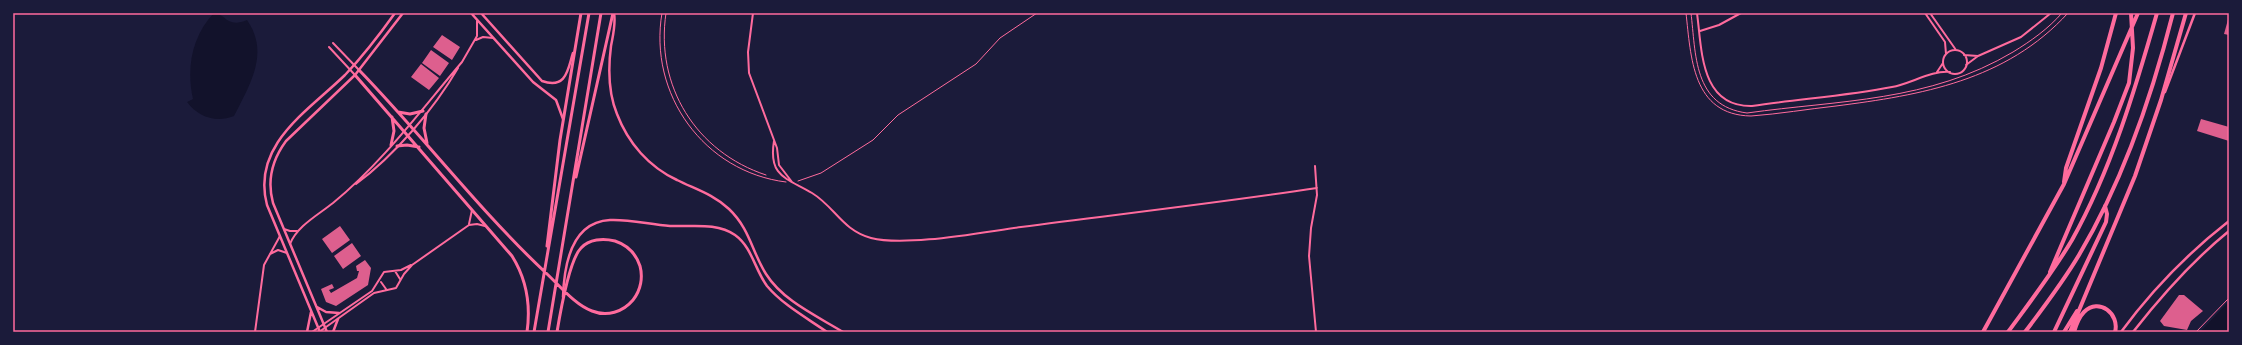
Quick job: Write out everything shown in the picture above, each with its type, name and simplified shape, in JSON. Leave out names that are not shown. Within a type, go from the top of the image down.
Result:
[{"type":"highway","points":[[2064,184],[2066,168],[2101,68],[2116,13]]},
{"type":"highway","points":[[2048,278],[2114,122],[2132,68],[2133,48],[2131,13]]},
{"type":"highway","points":[[1983,332],[2064,184],[2138,13]]},
{"type":"highway","points":[[2008,332],[2048,278],[2079,227],[2096,190],[2130,99],[2157,13]]},
{"type":"highway","points":[[2025,332],[2069,271],[2105,206],[2135,136],[2173,13]]},
{"type":"highway","points":[[2070,332],[2078,310],[2129,194],[2161,100],[2186,13]]},
{"type":"highway","points":[[2054,332],[2106,222],[2105,206]]},
{"type":"highway","points":[[2074,332],[2084,312],[2097,306],[2106,309],[2114,316],[2116,326],[2115,332]]},
{"type":"highway","points":[[2064,332],[2073,315],[2078,310]]},
{"type":"main road","points":[[547,258],[563,121],[581,13]]},
{"type":"main road","points":[[534,332],[589,13]]},
{"type":"main road","points":[[548,332],[601,13]]},
{"type":"main road","points":[[573,184],[581,161],[613,13]]},
{"type":"main road","points":[[359,70],[487,213],[557,283],[584,307],[595,312],[608,313],[621,310],[634,299],[640,287],[641,274],[638,261],[630,250],[619,243],[599,240],[587,243],[581,248],[575,258],[562,303],[557,332]]},
{"type":"main road","points":[[355,75],[472,207],[512,256],[524,279],[529,303],[528,332]]},
{"type":"main road","points":[[397,111],[410,114],[424,112],[424,128],[427,145]]},
{"type":"main road","points":[[391,115],[394,131],[391,145]]},
{"type":"main road","points":[[397,146],[407,144],[419,147]]},
{"type":"street","points":[[395,13],[354,65],[281,136],[269,157],[264,175],[264,193],[269,211],[319,332],[374,293],[396,288],[400,280],[412,265],[469,224],[472,216],[472,207]]},
{"type":"street","points":[[327,332],[273,203],[270,191],[271,173],[276,156],[290,137],[355,75],[403,13]]},
{"type":"street","points":[[471,13],[533,82],[556,100],[563,121]]},
{"type":"street","points":[[481,13],[538,78],[545,82],[556,82],[566,76],[575,48]]},
{"type":"street","points":[[613,13],[609,66],[610,88],[616,113],[632,142],[645,158],[664,173],[702,190],[725,206],[743,226],[763,269],[777,288],[791,299],[843,332]]},
{"type":"street","points":[[753,13],[748,52],[749,73],[774,141],[781,169],[792,182]]},
{"type":"street","points":[[1697,13],[1704,66],[1710,84],[1724,98],[1741,105],[1752,106],[1890,88],[1914,82],[1937,72],[1960,72],[1966,65],[1981,55],[2021,37],[2051,13]]},
{"type":"street","points":[[1699,31],[1710,28],[1741,13]]},
{"type":"street","points":[[1925,13],[1945,42],[1946,54],[1944,62],[1937,72]]},
{"type":"street","points":[[1930,13],[1956,50],[1964,55],[1981,55]]},
{"type":"street","points":[[2161,100],[2174,72],[2195,13]]},
{"type":"street","points":[[290,244],[298,230],[375,168],[413,129],[462,62],[475,40],[478,31],[477,20]]},
{"type":"street","points":[[475,40],[483,37],[494,39]]},
{"type":"street","points":[[333,43],[359,70]]},
{"type":"street","points":[[329,46],[355,75]]},
{"type":"street","points":[[1946,54],[1956,50]]},
{"type":"street","points":[[1964,55],[1966,65]]},
{"type":"street","points":[[352,187],[424,112],[462,62]]},
{"type":"street","points":[[1944,62],[1946,69],[1950,72]]},
{"type":"street","points":[[774,141],[773,152],[775,168],[782,178],[818,197],[839,220],[854,231],[871,238],[889,240],[925,238],[999,230],[1317,188]]},
{"type":"street","points":[[1315,166],[1317,188],[1309,256],[1316,332]]},
{"type":"street","points":[[562,303],[564,277],[572,248],[582,232],[594,224],[612,220],[666,226],[716,227],[730,232],[742,240],[759,274],[775,295],[827,332]]},
{"type":"street","points":[[2121,332],[2173,271],[2199,245],[2229,221]]},
{"type":"street","points":[[469,224],[480,224],[490,229]]},
{"type":"street","points":[[282,227],[290,231],[298,230]]},
{"type":"street","points":[[2133,332],[2182,274],[2229,231]]},
{"type":"street","points":[[254,332],[264,265],[280,236]]},
{"type":"street","points":[[269,255],[276,250],[287,253]]},
{"type":"street","points":[[312,332],[372,291],[384,272],[412,265]]},
{"type":"street","points":[[394,270],[399,274],[400,280]]},
{"type":"street","points":[[2182,274],[2186,277]]},
{"type":"street","points":[[380,280],[387,289]]},
{"type":"street","points":[[316,306],[326,312],[339,313]]},
{"type":"street","points":[[307,332],[310,321],[310,309]]},
{"type":"street","points":[[333,332],[338,319]]},
{"type":"path","points":[[662,13],[660,47],[663,72],[672,98],[687,124],[710,149],[732,164],[763,178],[792,182],[821,173],[873,140],[898,115],[976,64],[1000,38],[1037,13]]},
{"type":"path","points":[[666,13],[664,44],[667,67],[673,89],[683,110],[696,130],[719,151],[741,165],[766,175]]},
{"type":"path","points":[[1686,13],[1695,75],[1704,92],[1713,102],[1726,110],[1737,115],[1751,116],[1893,99],[1946,87],[1986,72],[2017,54],[2042,37],[2068,13]]},
{"type":"path","points":[[2196,332],[2229,298]]},
{"type":"shaded area","points":[[214,13],[235,23],[247,20],[254,32],[257,44],[255,68],[246,92],[234,116],[221,119],[214,119],[196,112],[187,102],[193,99],[190,76],[196,42],[206,22]]},
{"type":"shaded area","points":[[2229,301],[2229,332],[2200,332]]},
{"type":"building","points":[[2229,16],[2229,35],[2224,34]]},
{"type":"building","points":[[442,35],[460,47],[452,60],[433,47]]},
{"type":"building","points":[[431,50],[449,63],[440,76],[422,63]]},
{"type":"building","points":[[421,64],[439,78],[429,90],[411,77]]},
{"type":"building","points":[[2201,119],[2229,127],[2229,141],[2197,131]]},
{"type":"building","points":[[340,226],[350,240],[332,253],[322,239]]},
{"type":"building","points":[[352,243],[361,256],[343,269],[334,256]]},
{"type":"building","points":[[365,260],[371,268],[368,285],[336,306],[326,302],[321,289],[332,284],[334,288],[329,290],[331,293],[357,278],[359,271],[357,271],[356,266]]},
{"type":"building","points":[[2179,295],[2184,295],[2203,311],[2191,321],[2187,330],[2164,326],[2160,321]]}]
